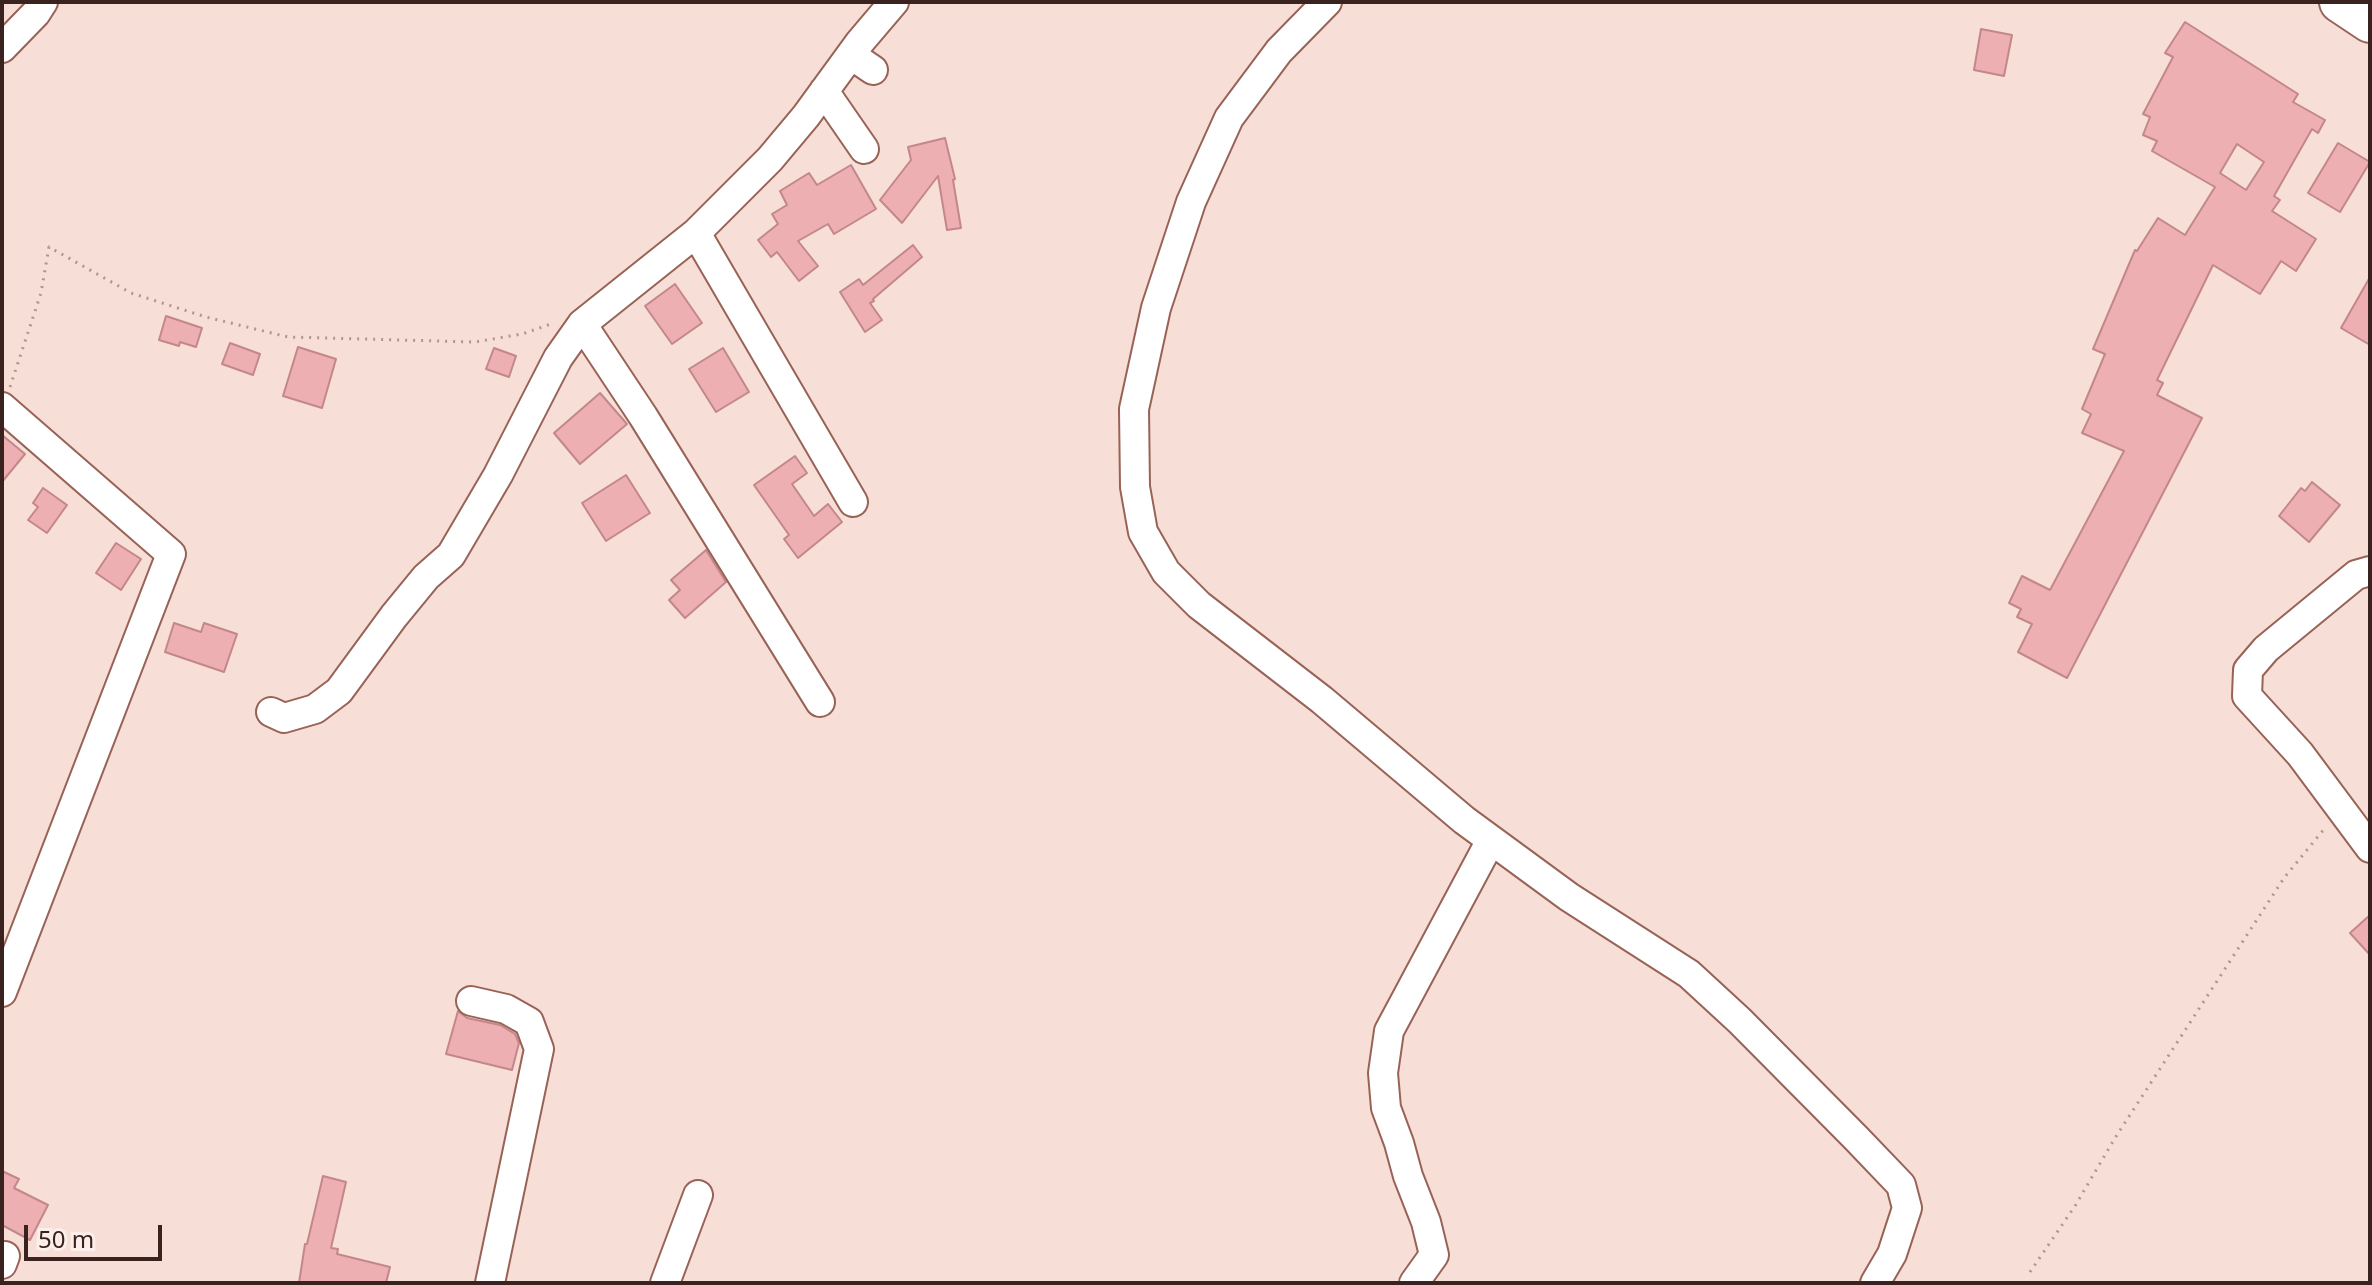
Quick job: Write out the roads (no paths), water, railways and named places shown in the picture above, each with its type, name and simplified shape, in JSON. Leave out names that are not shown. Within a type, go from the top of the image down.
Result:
[{"type":"highway","points":[[2340,2],[2370,22]]},
{"type":"street","points":[[2,48],[43,2]]},
{"type":"street","points":[[271,712],[284,718],[315,709],[339,691],[426,577],[451,555],[498,475],[558,358],[582,324],[696,233],[770,159],[824,91],[862,62],[894,2]]},
{"type":"street","points":[[1327,2],[1279,51],[1229,118],[1191,202],[1156,308],[1134,409],[1135,487],[1143,532],[1166,572],[1199,605],[1322,700],[1491,840],[1569,897],[1689,974],[1731,1012],[1901,1185],[1907,1208],[1892,1254],[1875,1283]]},
{"type":"street","points":[[824,91],[864,149]]},
{"type":"street","points":[[696,233],[853,502]]},
{"type":"street","points":[[582,324],[643,416],[820,702]]},
{"type":"street","points":[[2,992],[171,554],[3,408]]},
{"type":"street","points":[[2370,571],[2356,575],[2266,649],[2248,670],[2247,696],[2300,754],[2370,848]]},
{"type":"street","points":[[1414,1283],[1434,1255],[1426,1222],[1386,1108],[1383,1073],[1389,1031],[1491,840]]},
{"type":"street","points":[[471,1001],[506,1009],[529,1022],[539,1049],[490,1283]]},
{"type":"street","points":[[665,1283],[698,1195]]}]
